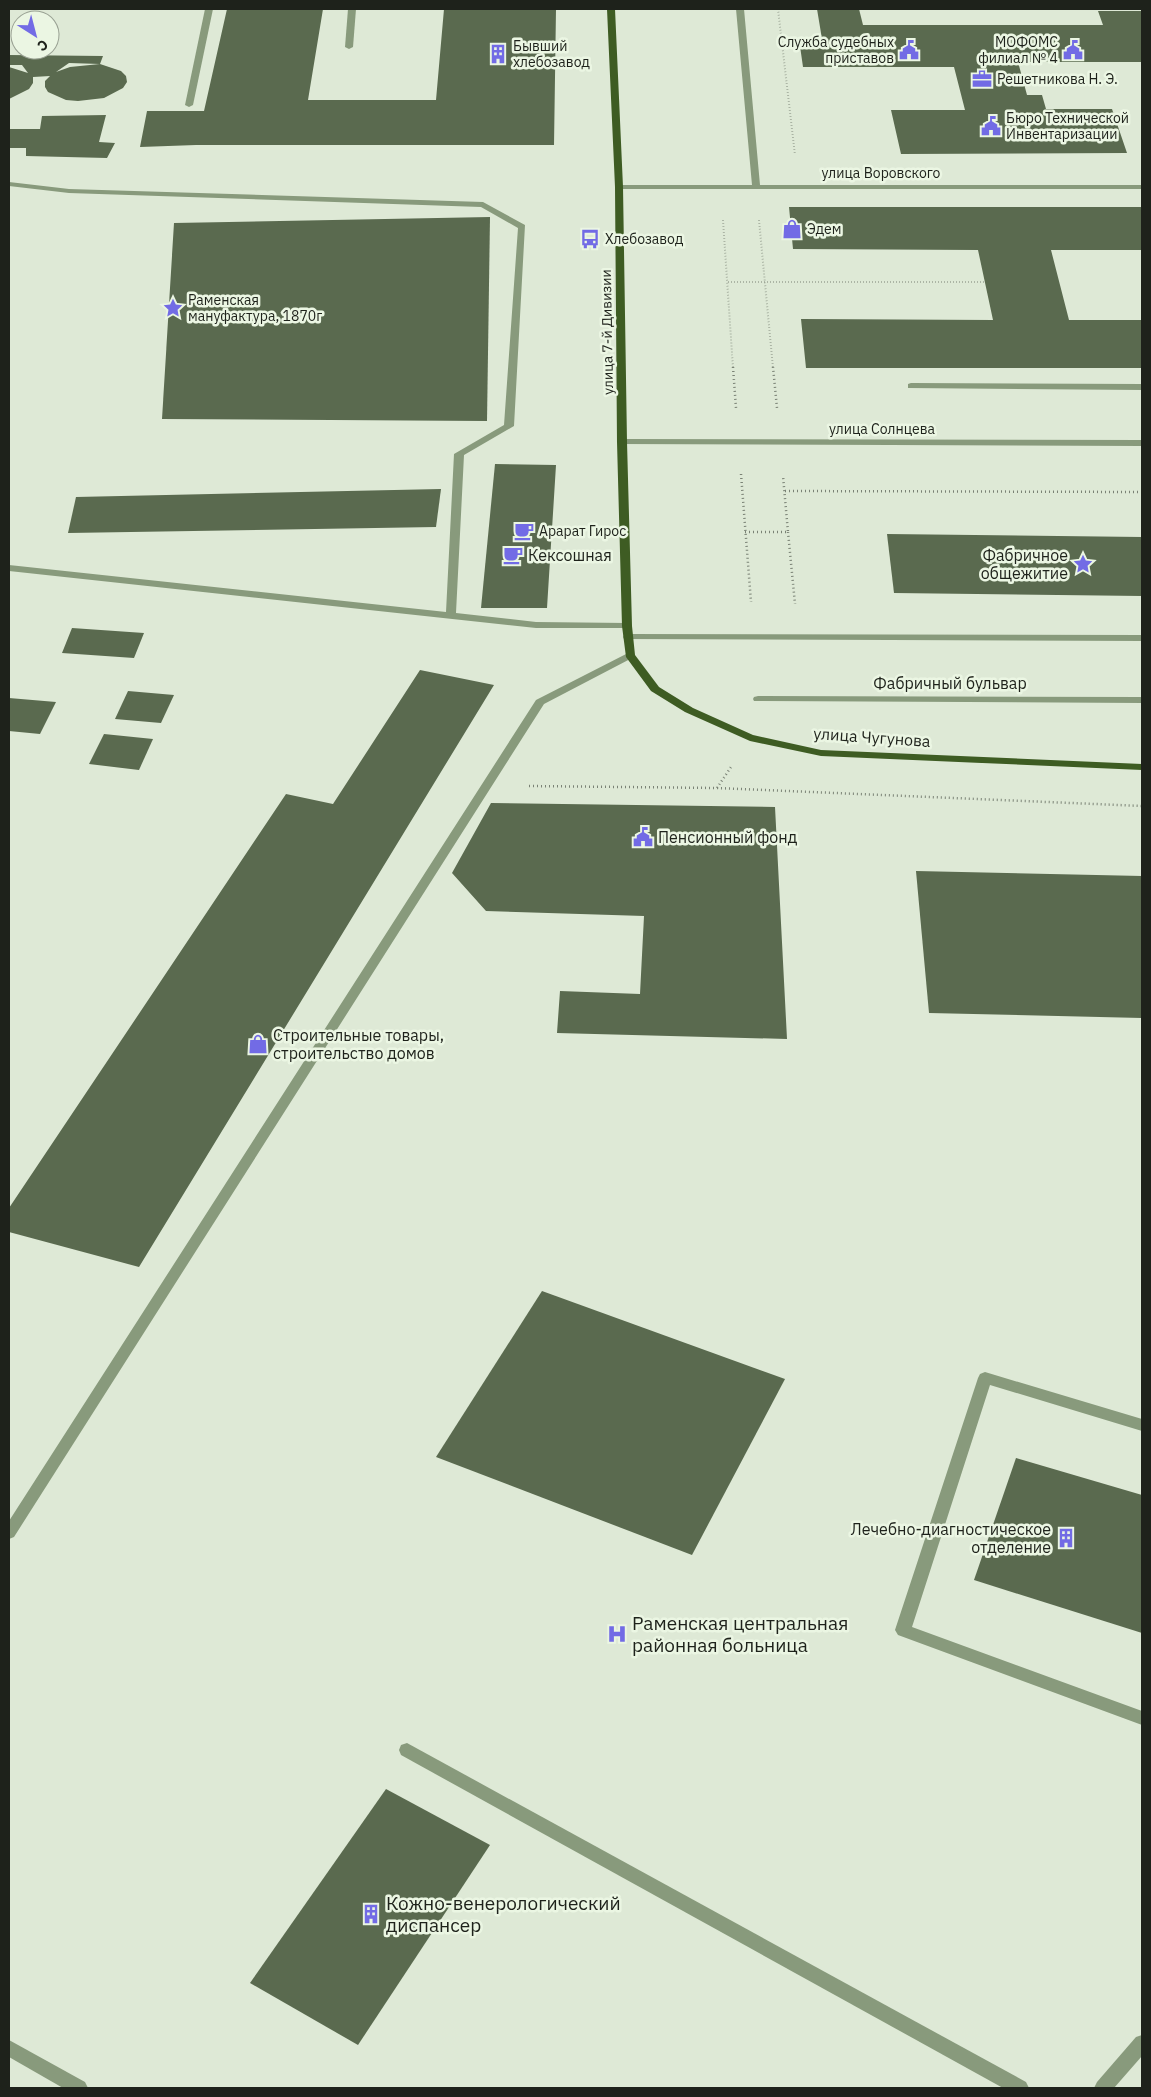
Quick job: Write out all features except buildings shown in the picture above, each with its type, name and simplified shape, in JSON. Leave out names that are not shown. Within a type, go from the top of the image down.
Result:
[{"type":"main road","name":"улица 7-й Дивизии","points":[[611,9],[619,187],[622,442],[630,655]]},
{"type":"main road","name":"улица Чугунова","points":[[630,655],[655,689],[689,710],[750,738],[821,753],[1142,767]]},
{"type":"street","points":[[189,105],[209,9]]},
{"type":"street","points":[[349,47],[352,9]]},
{"type":"street","points":[[740,9],[756,187]]},
{"type":"street","points":[[9,184],[69,191],[483,205],[522,227],[509,426],[459,454],[452,616]]},
{"type":"street","name":"улица Воровского","points":[[619,187],[1142,188]]},
{"type":"street","points":[[911,386],[1142,387]]},
{"type":"street","name":"улица Солнцева","points":[[622,442],[1142,443]]},
{"type":"street","points":[[9,568],[536,625],[628,631],[798,638],[1142,638]]},
{"type":"street","points":[[9,1533],[540,702],[630,655]]},
{"type":"street","name":"Фабричный бульвар","points":[[758,699],[1142,700]]},
{"type":"street","points":[[1142,1425],[986,1378],[903,1630],[1142,1718]]},
{"type":"street","points":[[407,1750],[1020,2088]]},
{"type":"street","points":[[1103,2088],[1142,2043]]},
{"type":"street","points":[[9,2048],[79,2088]]},
{"type":"path","points":[[778,9],[799,187]]},
{"type":"path","points":[[759,216],[798,638]]},
{"type":"path","points":[[728,282],[985,282]]},
{"type":"path","points":[[785,491],[1142,492]]},
{"type":"path","points":[[745,532],[788,532]]},
{"type":"path","points":[[486,785],[717,788],[1142,806]]},
{"type":"place","name":"Служба судебных приставов","points":[[909,50]]},
{"type":"place","name":"МОФОМС филиал № 4","points":[[1073,50]]},
{"type":"place","name":"Бывший хлебозавод","points":[[498,54]]},
{"type":"place","name":"Решетникова Н. Э.","points":[[982,79]]},
{"type":"place","name":"Бюро Технической Инвентаризации","points":[[991,126]]},
{"type":"place","name":"Эдем","points":[[792,229]]},
{"type":"place","name":"Хлебозавод","points":[[590,239]]},
{"type":"place","name":"Раменская мануфактура, 1870г","points":[[173,308]]},
{"type":"place","name":"Арарат Гирос","points":[[524,531]]},
{"type":"place","name":"Кексошная","points":[[513,555]]},
{"type":"place","name":"Фабричное общежитие","points":[[1083,564]]},
{"type":"place","name":"Пенсионный фонд","points":[[643,837]]},
{"type":"place","name":"Строительные товары, строительство домов","points":[[258,1044]]},
{"type":"place","name":"Лечебно-диагностическое отделение","points":[[1066,1538]]},
{"type":"place","name":"Раменская центральная районная больница","points":[[617,1634]]},
{"type":"place","name":"Кожно-венерологический диспансер","points":[[371,1914]]}]
